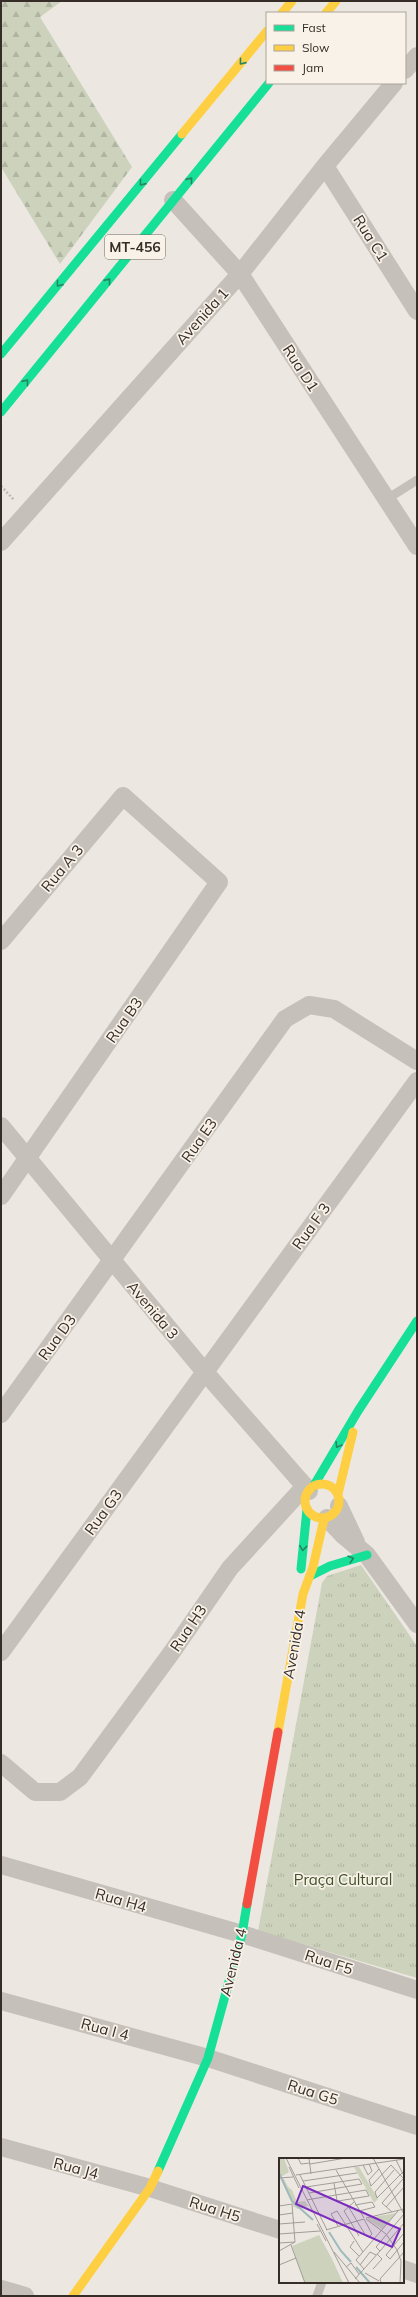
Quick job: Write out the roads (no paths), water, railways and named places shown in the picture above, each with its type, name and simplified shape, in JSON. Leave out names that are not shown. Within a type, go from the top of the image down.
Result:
[{"type":"street","points":[[283,12],[292,1]]},
{"type":"street","points":[[327,12],[336,1]]},
{"type":"street","name":"MT-456","points":[[1,354],[266,32]]},
{"type":"street","name":"MT-456","points":[[1,412],[268,84]]},
{"type":"street","name":"Avenida 1","points":[[1,542],[240,274],[325,166],[393,84]]},
{"type":"street","name":"Rua C1","points":[[325,166],[417,311]]},
{"type":"street","name":"Rua D1","points":[[173,200],[240,274],[417,546]]},
{"type":"street","name":"Rua A 3","points":[[1,941],[123,796],[219,882]]},
{"type":"street","name":"Rua B3","points":[[1,1196],[29,1158],[219,882]]},
{"type":"street","name":"Rua E3","points":[[112,1260],[285,1020],[309,1006],[334,1009],[417,1061]]},
{"type":"street","name":"Rua F 3","points":[[204,1371],[417,1080]]},
{"type":"street","name":"Avenida 3","points":[[1,1126],[204,1371],[309,1488]]},
{"type":"street","name":"Rua D3","points":[[1,1414],[112,1260]]},
{"type":"street","name":"Avenida 4","points":[[309,1488],[417,1321]]},
{"type":"street","name":"Rua G3","points":[[1,1652],[204,1371]]},
{"type":"street","name":"Avenida 4","points":[[73,2296],[150,2188],[208,2058],[242,1934],[303,1594],[332,1509],[358,1411]]},
{"type":"street","points":[[332,1509],[318,1518],[307,1509],[306,1496],[309,1488],[322,1484],[332,1486],[332,1509],[417,1624]]},
{"type":"street","name":"Rua H3","points":[[1,1763],[35,1792],[60,1792],[80,1777],[172,1652],[230,1568],[309,1488]]},
{"type":"street","name":"Avenida 4","points":[[303,1594],[301,1565],[307,1509]]},
{"type":"street","points":[[310,1576],[363,1552]]},
{"type":"street","name":"Rua H4","points":[[1,1865],[242,1934]]},
{"type":"street","name":"Rua F5","points":[[242,1934],[417,1990]]},
{"type":"street","name":"Rua I 4","points":[[1,2001],[208,2058]]},
{"type":"street","name":"Rua G5","points":[[208,2058],[417,2126]]},
{"type":"street","name":"Rua J4","points":[[1,2147],[150,2188]]},
{"type":"street","name":"Rua H5","points":[[150,2188],[279,2230]]},
{"type":"street","points":[[404,2269],[417,2274]]},
{"type":"street","points":[[1,2289],[25,2296]]},
{"type":"lane","points":[[387,499],[417,480]]},
{"type":"lane","points":[[317,2296],[322,2283]]},
{"type":"park label","name":"Praça Cultural","points":[[343,1879]]}]
